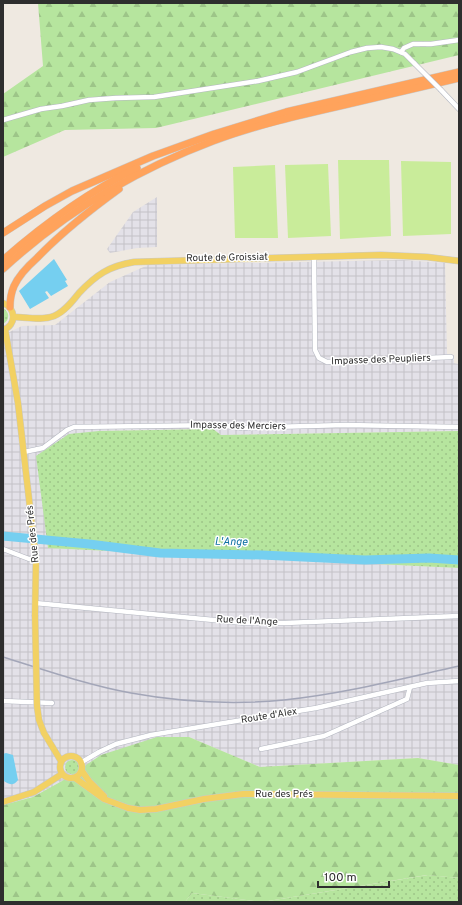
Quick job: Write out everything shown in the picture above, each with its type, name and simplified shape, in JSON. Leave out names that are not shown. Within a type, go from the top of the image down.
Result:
[{"type":"highway","points":[[3,233],[45,206],[72,191],[153,156],[247,123],[286,112],[459,72]]},
{"type":"highway","points":[[3,269],[43,235],[77,210],[142,172],[198,147],[250,129],[312,112],[459,78]]},
{"type":"highway","points":[[3,260],[54,219],[100,188],[151,160],[193,142]]},
{"type":"highway","points":[[10,307],[11,296],[16,283],[26,269],[77,220],[142,172]]},
{"type":"main road","name":"Route de Groissiat","points":[[14,318],[36,319],[53,316],[63,310],[96,276],[111,268],[127,263],[184,259],[404,256],[459,261]]},
{"type":"main road","points":[[3,303],[10,307],[14,318],[11,324],[4,330]]},
{"type":"main road","name":"Rue des Prés","points":[[4,330],[18,403],[36,560],[35,615],[37,706],[39,720],[47,739]]},
{"type":"main road","points":[[47,739],[63,755],[74,756],[82,762],[82,771],[75,778],[68,778],[62,774],[60,768],[61,762],[68,756]]},
{"type":"main road","points":[[47,739],[61,762]]},
{"type":"main road","name":"Rue des Prés","points":[[82,771],[89,781],[111,802]]},
{"type":"main road","points":[[3,802],[34,792],[62,774]]},
{"type":"main road","name":"Rue des Prés","points":[[75,778],[111,802],[128,808],[140,810],[156,809],[204,799],[242,794],[459,796]]},
{"type":"street","points":[[400,52],[404,48],[413,44],[431,44],[459,40]]},
{"type":"street","points":[[3,120],[41,108],[62,106],[89,100],[154,97],[258,81],[297,72],[351,52],[367,48],[387,48],[400,52],[410,58],[459,109]]},
{"type":"street","name":"Impasse des Peupliers","points":[[314,257],[315,350],[319,358],[327,362],[451,358]]},
{"type":"street","name":"Impasse des Merciers","points":[[24,452],[42,448],[67,430],[74,428],[221,425],[239,428],[345,425],[459,427]]},
{"type":"street","points":[[3,550],[36,560]]},
{"type":"street","name":"Rue de l'Ange","points":[[35,603],[245,623],[285,623],[459,616]]},
{"type":"street","name":"Route d'Alex","points":[[82,762],[116,744],[151,735],[316,708],[427,684],[459,681]]},
{"type":"street","points":[[260,749],[324,736],[407,699],[410,687]]},
{"type":"street","points":[[3,701],[52,703]]},
{"type":"shaded area","points":[[157,197],[157,247],[137,248],[110,253],[107,249],[133,212]]},
{"type":"shaded area","points":[[402,260],[445,263],[447,354],[454,355],[454,363],[459,364],[459,431],[221,435],[213,429],[99,431],[48,548],[459,568],[459,765],[418,758],[260,767],[189,737],[62,781],[33,797],[3,805],[3,335],[22,326],[55,325],[110,282],[148,265]]},
{"type":"green space","points":[[38,3],[459,3],[459,55],[156,128],[65,130],[3,157],[3,94],[43,66]]},
{"type":"green space","points":[[338,160],[389,160],[391,236],[340,239]]},
{"type":"green space","points":[[401,161],[451,162],[451,234],[403,236]]},
{"type":"green space","points":[[328,164],[331,236],[288,238],[285,165]]},
{"type":"green space","points":[[275,165],[278,238],[235,238],[233,167]]},
{"type":"green space","points":[[3,308],[8,314],[8,318],[3,324]]},
{"type":"green space","points":[[213,429],[221,435],[459,431],[459,568],[48,548],[36,456],[69,434],[99,431]]},
{"type":"green space","points":[[157,737],[189,737],[260,767],[418,758],[459,765],[459,878],[427,875],[262,902],[192,893],[185,902],[3,902],[3,805],[33,797],[62,781],[101,755]]},
{"type":"green space","points":[[69,760],[75,760],[79,764],[79,770],[75,774],[69,774],[65,770],[65,764]]},
{"type":"green space","points":[[428,875],[459,878],[459,902],[262,902]]},
{"type":"green space","points":[[192,893],[262,902],[185,902]]},
{"type":"water","points":[[54,259],[67,280],[65,281],[68,286],[51,296],[47,291],[45,292],[49,298],[30,309],[19,291]]},
{"type":"water","points":[[6,753],[13,755],[18,780],[13,784],[9,784],[3,780],[3,754]]},
{"type":"waterway","name":"L'Ange","points":[[3,536],[89,544],[160,553],[262,555],[365,560],[429,558],[459,560]]},
{"type":"railway","points":[[3,657],[66,677],[115,690],[169,699],[207,702],[265,702],[328,694],[372,686],[459,666]]}]
